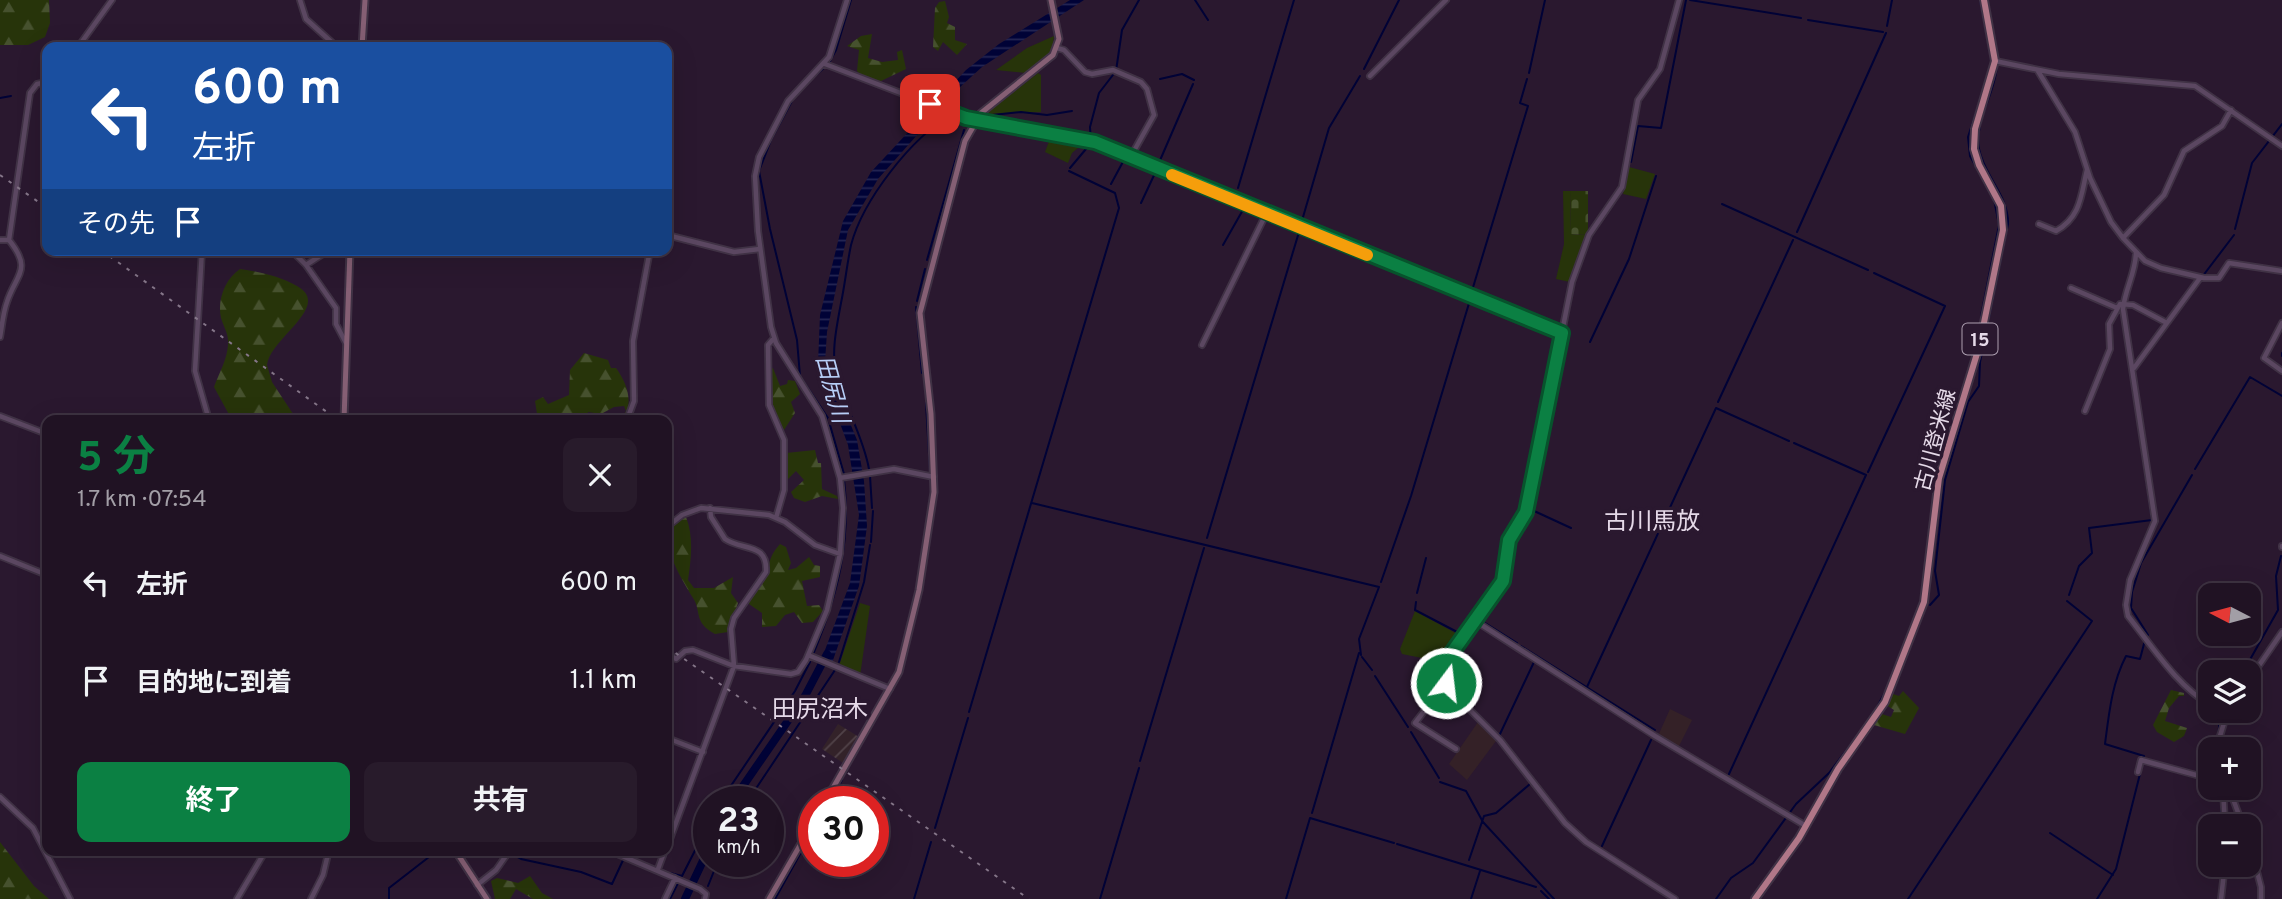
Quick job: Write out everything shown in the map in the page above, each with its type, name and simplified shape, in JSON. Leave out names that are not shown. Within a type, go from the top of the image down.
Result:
[{"type":"main road","name":"古川登米線","points":[[1755,899],[1806,827],[1838,769],[1890,693],[1924,602],[1939,478],[1979,347],[2003,230],[2001,206],[1979,166],[1974,149],[1975,129],[1995,61],[1984,0]]},
{"type":"street","points":[[82,42],[112,0]]},
{"type":"street","points":[[300,0],[306,19],[331,42]]},
{"type":"street","points":[[362,42],[365,0]]},
{"type":"street","points":[[672,656],[676,659],[685,651],[698,650],[734,666],[791,674],[798,672],[827,610],[840,554],[843,508],[840,478],[822,416],[774,338],[760,249],[757,165],[792,95],[826,65],[847,0]]},
{"type":"street","points":[[834,786],[890,689],[903,658],[922,578],[932,516],[934,477],[920,313],[965,141],[975,120],[1046,61],[1057,48],[1058,29],[1051,0]]},
{"type":"street","points":[[1370,76],[1446,0]]},
{"type":"street","points":[[1455,749],[1415,723],[1446,683],[1447,662],[1499,590],[1506,568],[1509,540],[1526,512],[1572,282],[1589,234],[1622,187],[1638,100],[1660,69],[1679,0]]},
{"type":"street","points":[[1057,48],[1064,50],[1085,72],[1092,74],[1116,71],[1141,82],[1153,105],[1151,123],[1130,158]]},
{"type":"street","points":[[1995,61],[2038,71],[2195,86],[2282,146]]},
{"type":"street","points":[[826,65],[975,120],[1095,142],[1562,333]]},
{"type":"street","points":[[2038,71],[2076,132],[2087,169],[2111,222],[2136,252],[2161,268],[2202,278],[2219,278],[2229,263],[2282,271]]},
{"type":"street","points":[[0,337],[9,297],[18,281],[22,264],[9,240],[32,89],[42,84]]},
{"type":"street","points":[[2123,238],[2164,195],[2184,151],[2222,127],[2231,110]]},
{"type":"street","points":[[2039,224],[2056,231],[2074,217],[2081,203],[2087,169]]},
{"type":"street","points":[[1202,345],[1266,214]]},
{"type":"street","points":[[672,236],[734,252],[760,249]]},
{"type":"street","points":[[0,240],[9,240]]},
{"type":"street","points":[[2085,411],[2108,356],[2111,345],[2109,324],[2123,302],[2135,268],[2136,252]]},
{"type":"street","points":[[202,256],[195,371],[208,415]]},
{"type":"street","points":[[297,256],[336,308],[336,324],[346,344]]},
{"type":"street","points":[[306,265],[320,256]]},
{"type":"street","points":[[344,415],[350,256]]},
{"type":"street","points":[[629,415],[634,401],[632,341],[649,256]]},
{"type":"street","points":[[2133,369],[2165,322],[2202,278]]},
{"type":"street","points":[[2071,288],[2117,308]]},
{"type":"street","points":[[0,295],[9,297]]},
{"type":"street","points":[[2123,302],[2165,322]]},
{"type":"street","points":[[2123,302],[2155,521],[2134,567],[2126,605],[2128,616],[2198,696]]},
{"type":"street","points":[[2282,323],[2264,358],[2282,371]]},
{"type":"street","points":[[774,338],[768,345],[769,405],[783,435],[784,453],[783,490],[776,517]]},
{"type":"street","points":[[0,416],[42,432]]},
{"type":"street","points":[[840,478],[894,470],[934,477]]},
{"type":"street","points":[[672,523],[691,510],[710,508],[776,517],[809,541],[840,554]]},
{"type":"street","points":[[672,832],[734,666],[731,629],[734,618],[765,572],[765,559],[755,548],[725,539],[711,517],[710,508]]},
{"type":"street","points":[[0,556],[42,572]]},
{"type":"street","points":[[1477,622],[1655,736],[1806,827]]},
{"type":"street","points":[[2261,663],[2282,632]]},
{"type":"street","points":[[808,655],[890,689]]},
{"type":"street","points":[[1446,683],[1453,694],[1500,740],[1578,835],[1675,899]]},
{"type":"street","points":[[672,740],[703,752]]},
{"type":"street","points":[[2138,772],[2141,760],[2198,775]]},
{"type":"street","points":[[0,797],[33,828],[42,845]]},
{"type":"street","points":[[769,899],[798,849]]},
{"type":"street","points":[[48,856],[71,899]]},
{"type":"street","points":[[237,899],[262,856]]},
{"type":"street","points":[[311,899],[323,875],[328,856]]},
{"type":"street","points":[[459,856],[487,899]]},
{"type":"street","points":[[477,885],[496,870],[506,856]]},
{"type":"street","points":[[624,856],[700,889],[706,894],[705,899]]},
{"type":"street","points":[[658,869],[663,856]]},
{"type":"street","points":[[2221,899],[2224,877]]},
{"type":"street","points":[[2259,877],[2261,899]]},
{"type":"street","points":[[665,899],[675,878]]},
{"type":"shaded area","points":[[1670,709],[1692,720],[1678,748],[1658,736]]},
{"type":"shaded area","points":[[1478,722],[1496,741],[1467,780],[1449,764]]},
{"type":"shaded area","points":[[838,724],[859,737],[843,763],[822,749]]},
{"type":"green space","points":[[0,0],[49,0],[50,23],[45,37],[28,45],[0,45]]},
{"type":"green space","points":[[945,1],[949,17],[947,23],[955,27],[955,40],[967,44],[957,55],[943,42],[938,51],[933,47],[935,8],[939,2]]},
{"type":"green space","points":[[872,34],[868,58],[882,62],[898,60],[897,52],[902,50],[906,69],[881,81],[862,76],[857,71],[859,50],[847,46],[861,36]]},
{"type":"green space","points":[[1054,36],[1049,53],[1027,73],[996,70],[1027,48]]},
{"type":"green space","points":[[1038,73],[1041,75],[1041,112],[986,114]]},
{"type":"green space","points":[[1051,136],[1085,142],[1072,153],[1068,163],[1045,152]]},
{"type":"green space","points":[[1629,167],[1655,174],[1646,199],[1623,194]]},
{"type":"green space","points":[[1563,191],[1571,191],[1570,234],[1586,235],[1570,282],[1556,279],[1564,244]]},
{"type":"green space","points":[[1571,191],[1588,191],[1588,235],[1570,234]]},
{"type":"green space","points":[[240,269],[263,273],[297,286],[306,294],[308,303],[304,313],[278,344],[267,365],[272,382],[294,415],[229,415],[214,387],[228,345],[221,318],[221,297],[226,284]]},
{"type":"green space","points":[[584,353],[608,360],[611,368],[616,368],[620,374],[626,387],[629,400],[626,415],[623,415],[626,411],[624,406],[614,407],[601,414],[588,412],[587,415],[537,415],[535,401],[543,397],[548,404],[569,395],[570,370]]},
{"type":"green space","points":[[773,368],[780,386],[787,384],[788,380],[795,381],[800,394],[791,402],[795,413],[784,430],[771,403],[770,370]]},
{"type":"green space","points":[[815,450],[818,463],[821,463],[822,489],[838,499],[822,496],[805,502],[794,498],[791,492],[804,480],[796,471],[786,481],[786,453]]},
{"type":"green space","points":[[686,517],[691,540],[688,580],[694,588],[714,588],[733,577],[731,593],[738,603],[728,632],[715,634],[701,621],[696,603],[672,557],[672,527]]},
{"type":"green space","points":[[780,544],[786,547],[791,563],[788,570],[796,568],[809,557],[814,565],[820,566],[820,577],[802,581],[807,606],[819,605],[823,611],[813,622],[802,623],[794,612],[785,615],[776,626],[762,627],[762,613],[749,604]]},
{"type":"green space","points":[[860,603],[870,606],[860,676],[839,666]]},
{"type":"green space","points":[[1415,611],[1461,636],[1438,666],[1427,659],[1402,654],[1400,649]]},
{"type":"green space","points":[[2171,690],[2184,693],[2184,696],[2179,696],[2169,708],[2165,721],[2187,728],[2184,736],[2174,742],[2157,732],[2153,725]]},
{"type":"green space","points":[[1903,691],[1919,708],[1905,734],[1874,725],[1882,714],[1891,717],[1894,710],[1886,705],[1893,694],[1899,696]]},
{"type":"green space","points":[[0,842],[34,886],[49,899],[0,899]]},
{"type":"green space","points":[[530,876],[542,893],[553,899],[533,899],[516,889],[510,899],[495,899],[491,881],[497,878],[518,883]]},
{"type":"water","points":[[1070,0],[1084,0],[982,67],[959,88],[878,179],[848,230],[827,332],[825,362],[857,440],[864,481],[867,526],[859,586],[832,663],[822,658],[850,583],[859,515],[848,445],[818,364],[820,315],[843,221],[871,172],[966,70],[999,44]]},
{"type":"waterway","points":[[829,63],[836,50],[851,0]]},
{"type":"waterway","points":[[1070,168],[1091,143],[1090,127],[1099,93],[1116,71],[1122,30],[1139,0]]},
{"type":"waterway","points":[[1195,0],[1208,20]]},
{"type":"waterway","points":[[1238,188],[1294,0]]},
{"type":"waterway","points":[[1364,69],[1399,0]]},
{"type":"waterway","points":[[1529,73],[1545,0]]},
{"type":"waterway","points":[[1631,162],[1638,126],[1661,128],[1686,0]]},
{"type":"waterway","points":[[1690,0],[1801,18]]},
{"type":"waterway","points":[[1887,26],[1892,0]]},
{"type":"waterway","points":[[1980,0],[1991,57]]},
{"type":"waterway","points":[[1808,20],[1883,32]]},
{"type":"waterway","points":[[1797,232],[1886,33]]},
{"type":"waterway","points":[[1930,605],[1939,595],[1935,571],[1945,480],[1968,402],[1979,386],[1980,362],[2008,224],[2005,204],[1982,159],[1978,138],[1997,65]]},
{"type":"waterway","points":[[808,82],[825,67]]},
{"type":"waterway","points":[[1160,79],[1182,74],[1194,80]]},
{"type":"waterway","points":[[1301,224],[1329,128],[1360,76]]},
{"type":"waterway","points":[[1471,294],[1528,106],[1520,103],[1527,79]]},
{"type":"waterway","points":[[1158,165],[1193,84]]},
{"type":"waterway","points":[[1981,316],[1999,225],[1994,199],[1970,156],[1968,137],[1982,94]]},
{"type":"waterway","points":[[0,98],[11,96]]},
{"type":"waterway","points":[[793,99],[771,140],[759,171],[797,340],[800,376],[828,418],[844,474]]},
{"type":"waterway","points":[[983,116],[1021,112],[1047,115],[1072,111]]},
{"type":"waterway","points":[[869,469],[839,385],[835,365],[836,329],[851,245],[866,209],[890,172],[920,139],[951,115]]},
{"type":"waterway","points":[[2235,229],[2252,163],[2282,124]]},
{"type":"waterway","points":[[927,260],[964,130]]},
{"type":"waterway","points":[[1111,184],[1125,158]]},
{"type":"waterway","points":[[969,712],[1119,208],[1115,193],[1069,171]]},
{"type":"waterway","points":[[1141,203],[1156,171]]},
{"type":"waterway","points":[[1590,342],[1629,259],[1656,176]]},
{"type":"waterway","points":[[1722,204],[1868,270]]},
{"type":"waterway","points":[[1223,245],[1244,208]]},
{"type":"waterway","points":[[1207,538],[1299,232]]},
{"type":"waterway","points":[[2202,277],[2234,235]]},
{"type":"waterway","points":[[1718,402],[1793,240]]},
{"type":"waterway","points":[[917,301],[925,269]]},
{"type":"waterway","points":[[1868,472],[1945,306],[1874,273]]},
{"type":"waterway","points":[[1381,582],[1411,496],[1470,300]]},
{"type":"waterway","points":[[916,307],[922,373]]},
{"type":"waterway","points":[[1527,489],[1558,337]]},
{"type":"waterway","points":[[1566,338],[1532,510],[1571,528]]},
{"type":"waterway","points":[[2195,469],[2250,377],[2282,396]]},
{"type":"waterway","points":[[926,403],[930,471]]},
{"type":"waterway","points":[[1587,687],[1716,408],[1789,441]]},
{"type":"waterway","points":[[1729,774],[1866,475],[1794,443]]},
{"type":"waterway","points":[[2069,595],[2079,566],[2092,553],[2089,528],[2152,520],[2141,443]]},
{"type":"waterway","points":[[2148,635],[2131,608],[2132,592],[2141,563],[2192,475]]},
{"type":"waterway","points":[[870,476],[872,508]]},
{"type":"waterway","points":[[814,652],[830,609],[841,567],[846,524],[844,479]]},
{"type":"waterway","points":[[1516,523],[1527,493]]},
{"type":"waterway","points":[[1032,503],[1379,587],[1359,639],[1361,655]]},
{"type":"waterway","points":[[871,542],[873,511]]},
{"type":"waterway","points":[[839,662],[864,582],[870,545]]},
{"type":"waterway","points":[[1140,761],[1204,548]]},
{"type":"waterway","points":[[2250,660],[2278,610],[2276,576],[2281,556]]},
{"type":"waterway","points":[[1417,593],[1426,558]]},
{"type":"waterway","points":[[1908,899],[2092,621],[2067,601]]},
{"type":"waterway","points":[[1416,602],[1415,610],[1461,634]]},
{"type":"waterway","points":[[1475,617],[1485,603]]},
{"type":"waterway","points":[[1482,621],[1517,643]]},
{"type":"waterway","points":[[1896,665],[1912,625]]},
{"type":"waterway","points":[[2144,756],[2105,744],[2112,698],[2121,666],[2126,656],[2140,659],[2145,640]]},
{"type":"waterway","points":[[1521,646],[1655,730]]},
{"type":"waterway","points":[[1312,813],[1359,653]]},
{"type":"waterway","name":"田尻川","points":[[743,786],[805,696],[827,654]]},
{"type":"waterway","points":[[1362,657],[1372,670]]},
{"type":"waterway","points":[[731,786],[795,691],[810,662]]},
{"type":"waterway","points":[[1500,734],[1534,662]]},
{"type":"waterway","points":[[758,786],[835,670]]},
{"type":"waterway","points":[[1375,676],[1408,727]]},
{"type":"waterway","points":[[1874,713],[1886,690]]},
{"type":"waterway","points":[[935,828],[968,718]]},
{"type":"waterway","points":[[1716,899],[1731,878],[1753,863],[1796,804],[1829,773],[1867,723]]},
{"type":"waterway","points":[[2218,737],[2219,723]]},
{"type":"waterway","points":[[1411,732],[1439,778]]},
{"type":"waterway","points":[[1602,846],[1651,740]]},
{"type":"waterway","points":[[2097,899],[2116,869],[2143,762]]},
{"type":"waterway","points":[[1100,899],[1139,768]]},
{"type":"waterway","points":[[839,786],[842,780]]},
{"type":"waterway","points":[[1440,782],[1466,791],[1483,822],[1554,899]]},
{"type":"waterway","points":[[1469,860],[1484,816],[1496,813],[1530,784]]},
{"type":"waterway","points":[[2221,800],[2221,814]]},
{"type":"waterway","points":[[1286,899],[1310,818],[1394,843]]},
{"type":"waterway","points":[[2050,833],[2113,875]]},
{"type":"waterway","points":[[914,899],[931,842]]},
{"type":"waterway","points":[[1397,844],[1536,887]]},
{"type":"waterway","points":[[670,873],[682,876],[693,854]]},
{"type":"waterway","points":[[389,899],[389,888],[430,856]]},
{"type":"waterway","points":[[516,856],[581,872],[612,884],[624,858]]},
{"type":"waterway","points":[[775,899],[798,858]]},
{"type":"waterway","points":[[1471,899],[1480,871]]},
{"type":"waterway","name":"田尻川","points":[[685,899],[695,877]]},
{"type":"waterway","points":[[708,886],[712,877]]},
{"type":"waterway","points":[[670,899],[678,883]]},
{"type":"waterway","points":[[1541,891],[1549,899]]},
{"type":"railway","points":[[0,175],[42,204]]},
{"type":"railway","points":[[109,256],[331,415]]},
{"type":"railway","points":[[672,650],[1029,899]]},
{"type":"slow traffic","points":[[1172,175],[1367,255]]},
{"type":"district","name":"古川馬放","points":[[1652,521]]},
{"type":"district","name":"田尻沼木","points":[[820,709]]},
{"type":"route","points":[[930,104],[966,118],[1095,142],[1296,227],[1562,333],[1526,512],[1507,545],[1506,568],[1499,590],[1451,654],[1444,668],[1446,683]]}]
